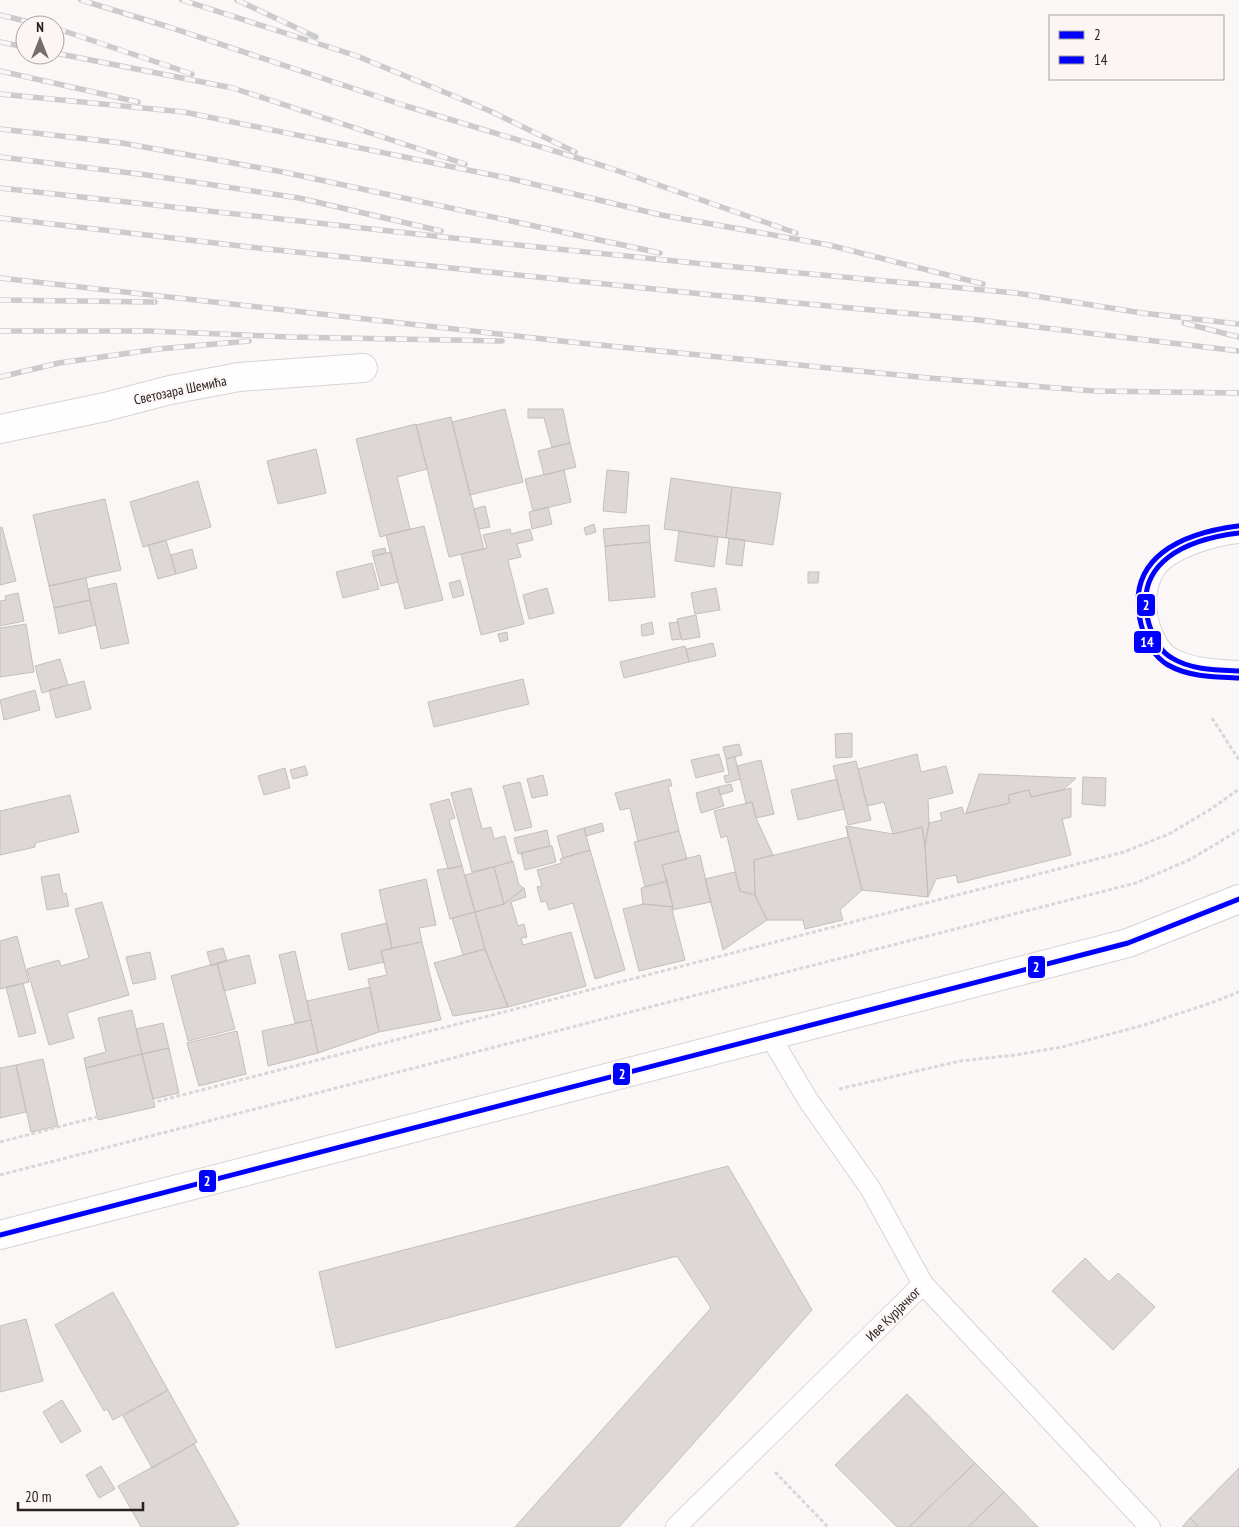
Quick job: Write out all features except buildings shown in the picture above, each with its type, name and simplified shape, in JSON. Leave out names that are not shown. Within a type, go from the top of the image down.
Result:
[{"type":"main road","name":"Светозара Шемића","points":[[0,429],[105,407],[170,390],[239,377],[363,368]]},
{"type":"main road","points":[[0,1235],[1128,943],[1239,899]]},
{"type":"lane","points":[[1239,533],[1200,540],[1175,552],[1156,568],[1146,592],[1146,617],[1156,644],[1173,659],[1205,669],[1239,671]]},
{"type":"lane","name":"Иве Курјачког","points":[[676,1527],[923,1284],[870,1188],[808,1100],[770,1036]]},
{"type":"lane","points":[[923,1284],[1150,1527]]},
{"type":"path","points":[[1212,718],[1239,760]]},
{"type":"path","points":[[0,1142],[1124,852],[1169,834],[1211,809],[1239,789]]},
{"type":"path","points":[[0,1175],[1136,883],[1191,859],[1239,830]]},
{"type":"path","points":[[808,1100],[820,1093],[960,1061],[1062,1048],[1144,1025],[1239,992]]},
{"type":"path","points":[[754,1450],[828,1527]]},
{"type":"railway","points":[[81,0],[169,27],[406,106],[607,167],[796,233]]},
{"type":"railway","points":[[182,0],[357,56],[490,111],[575,152]]},
{"type":"railway","points":[[237,0],[316,37]]},
{"type":"railway","points":[[0,15],[15,19]]},
{"type":"railway","points":[[65,31],[192,74]]},
{"type":"railway","points":[[0,42],[15,45]]},
{"type":"railway","points":[[65,55],[233,88],[465,164]]},
{"type":"railway","points":[[0,71],[138,102]]},
{"type":"railway","points":[[0,94],[184,112],[512,179],[661,215],[829,245],[983,284]]},
{"type":"railway","points":[[0,129],[122,143],[283,172],[660,253]]},
{"type":"railway","points":[[0,157],[147,175],[299,198],[441,231]]},
{"type":"railway","points":[[0,188],[489,242],[1016,293],[1142,313],[1239,324]]},
{"type":"railway","points":[[0,218],[267,249],[712,295],[979,320],[1239,351]]},
{"type":"railway","points":[[0,278],[570,342],[929,378],[1095,391],[1239,393]]},
{"type":"railway","points":[[0,300],[155,302]]},
{"type":"railway","points":[[1184,323],[1239,337]]},
{"type":"railway","points":[[0,331],[149,331],[289,337],[502,341]]},
{"type":"railway","points":[[0,377],[59,363],[158,349],[249,341]]},
{"type":"transit line","name":"14","points":[[1238,526],[1217,529],[1197,535],[1179,542],[1163,552],[1150,565],[1141,581],[1138,601],[1141,624],[1150,647],[1168,665],[1193,674],[1239,678]]},
{"type":"transit line","name":"2","points":[[1239,533],[1201,541],[1168,557],[1156,569],[1148,584],[1146,602],[1152,634],[1160,648],[1167,655],[1187,665],[1213,670],[1239,671]]},
{"type":"transit line","name":"2","points":[[0,1235],[1128,943],[1239,899]]}]
